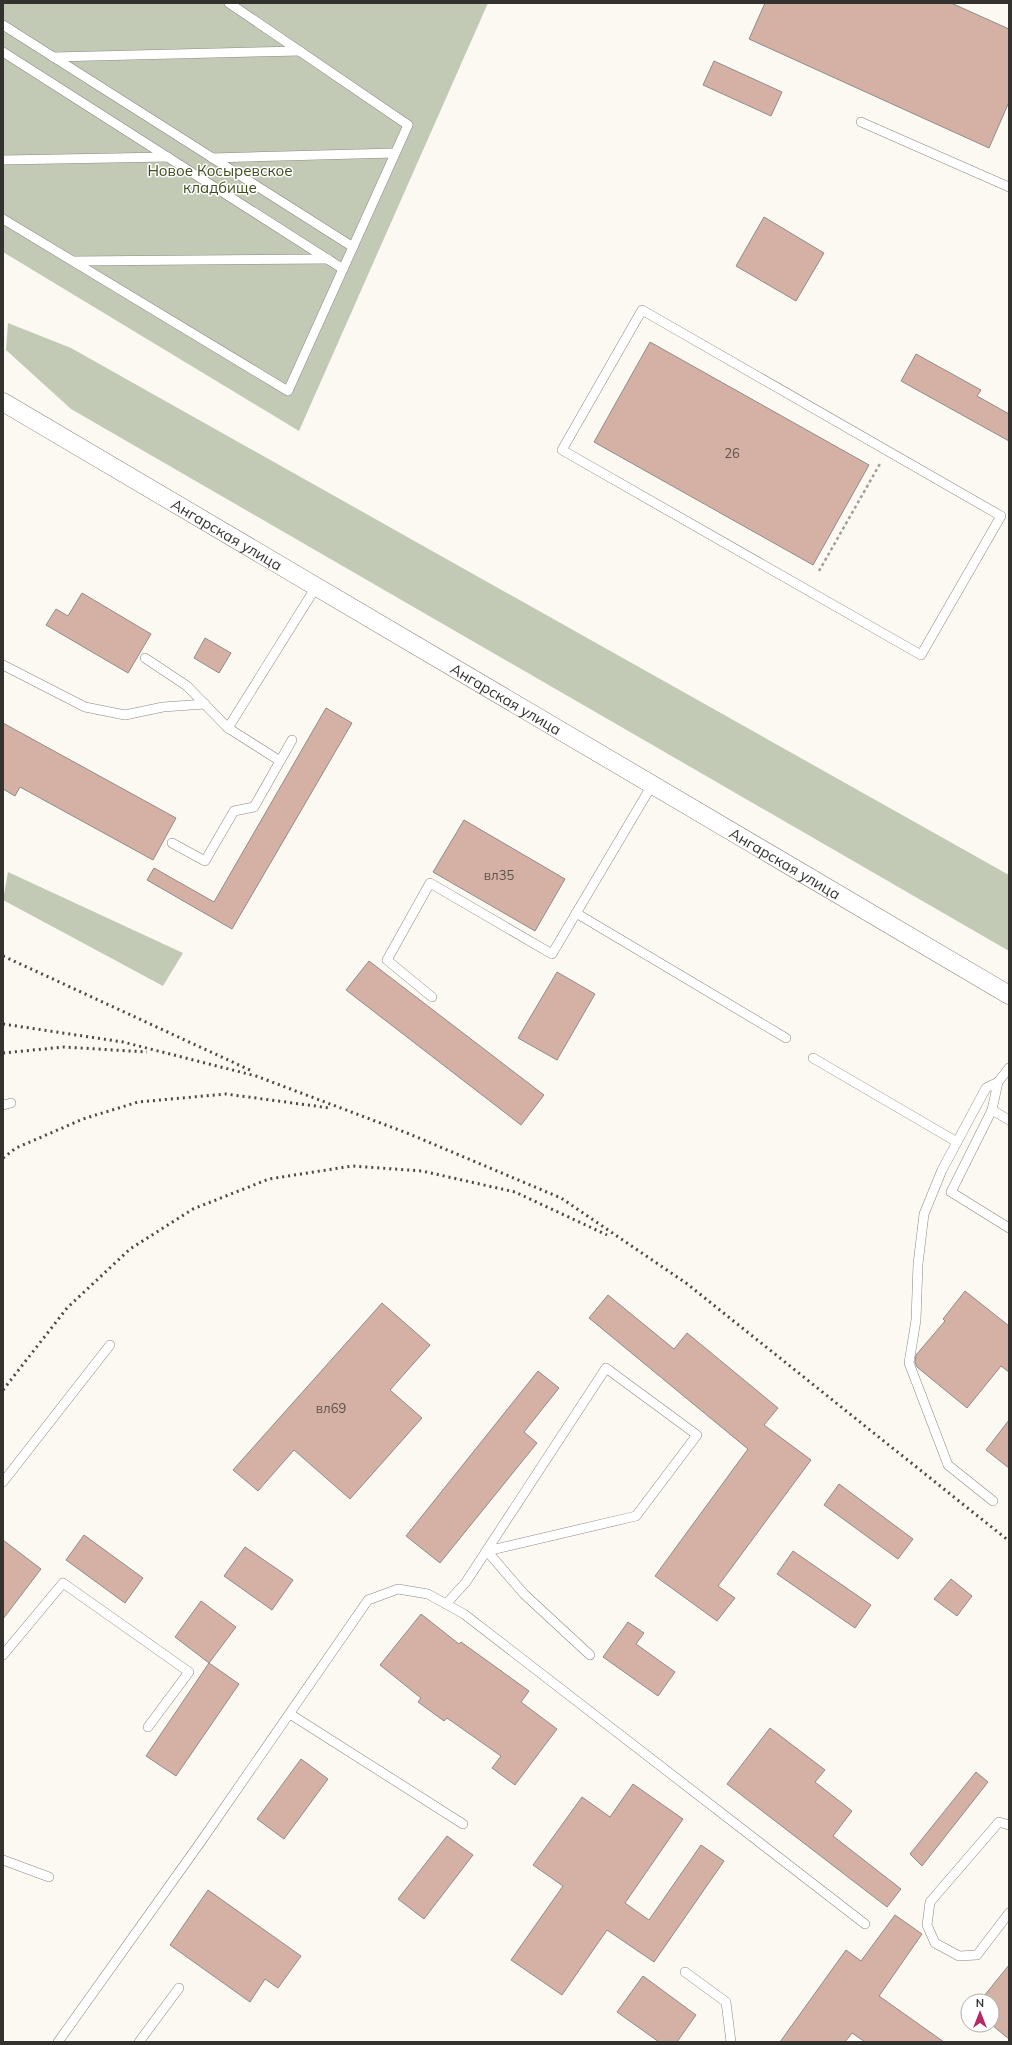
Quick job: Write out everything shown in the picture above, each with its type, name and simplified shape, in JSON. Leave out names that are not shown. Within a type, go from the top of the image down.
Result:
[{"type":"street","name":"Ангарская улица","points":[[3,402],[1009,995]]},
{"type":"lane","points":[[3,219],[288,391],[408,125],[229,3]]},
{"type":"lane","points":[[3,24],[353,247]]},
{"type":"lane","points":[[53,57],[300,51]]},
{"type":"lane","points":[[3,52],[343,269]]},
{"type":"lane","points":[[861,122],[1009,187]]},
{"type":"lane","points":[[212,158],[395,154]]},
{"type":"lane","points":[[3,160],[168,157]]},
{"type":"lane","points":[[73,262],[329,259]]},
{"type":"lane","points":[[642,310],[1005,515],[920,655],[562,450],[642,310]]},
{"type":"lane","points":[[228,728],[316,587]]},
{"type":"lane","points":[[145,658],[188,686],[228,728],[280,761]]},
{"type":"lane","points":[[3,665],[85,707],[125,715],[163,707],[205,704]]},
{"type":"lane","points":[[172,843],[205,861],[234,811],[254,807],[292,740]]},
{"type":"lane","points":[[432,997],[387,960],[430,883],[552,954],[652,785]]},
{"type":"lane","points":[[576,913],[786,1038]]},
{"type":"lane","points":[[813,1058],[957,1142]]},
{"type":"lane","points":[[993,1501],[948,1465],[909,1363],[916,1320],[918,1264],[924,1214],[942,1170],[986,1088],[998,1082],[1009,1068]]},
{"type":"lane","points":[[998,1082],[992,1110],[951,1192],[1009,1228]]},
{"type":"lane","points":[[992,1110],[1009,1120]]},
{"type":"lane","points":[[3,1482],[110,1345]]},
{"type":"lane","points":[[446,1604],[466,1582],[606,1368],[697,1435],[636,1516],[487,1551]]},
{"type":"lane","points":[[487,1551],[524,1594],[590,1655]]},
{"type":"lane","points":[[3,1655],[62,1583],[189,1672],[148,1727]]},
{"type":"lane","points":[[62,2041],[368,1600],[398,1589],[428,1594],[470,1619],[865,1924]]},
{"type":"lane","points":[[290,1714],[463,1824]]},
{"type":"lane","points":[[1009,1825],[999,1822],[930,1902],[926,1925],[935,1943],[959,1956],[976,1955],[1009,1913]]},
{"type":"lane","points":[[3,1860],[49,1877]]},
{"type":"lane","points":[[685,1972],[726,2002],[731,2042]]},
{"type":"lane","points":[[139,2042],[179,1988]]},
{"type":"path","points":[[819,571],[881,462]]},
{"type":"green space","name":"Новое Косыревское кладбище","points":[[3,3],[488,3],[299,431],[3,252]]},
{"type":"green space","points":[[8,323],[71,348],[1009,875],[1009,951],[71,409],[6,350]]},
{"type":"green space","points":[[8,872],[183,953],[163,986],[3,900]]},
{"type":"building","points":[[765,3],[951,3],[1009,29],[1009,102],[989,148],[749,39]]},
{"type":"building","points":[[714,61],[782,92],[771,116],[703,85]]},
{"type":"building","points":[[764,217],[824,253],[796,301],[736,266]]},
{"type":"building","points":[[650,342],[869,465],[813,565],[594,442]]},
{"type":"building","points":[[916,354],[981,390],[977,396],[1009,414],[1009,441],[901,381]]},
{"type":"building","points":[[82,593],[151,634],[128,673],[46,625],[56,609],[68,616]]},
{"type":"building","points":[[205,638],[231,653],[219,673],[194,658]]},
{"type":"building","points":[[326,708],[352,723],[232,929],[147,880],[154,868],[214,902]]},
{"type":"building","points":[[3,723],[176,818],[153,860],[20,787],[15,796],[3,789]]},
{"type":"building","points":[[464,820],[565,879],[535,931],[433,872]]},
{"type":"building","points":[[369,961],[544,1095],[521,1125],[346,990]]},
{"type":"building","points":[[557,972],[595,994],[557,1060],[518,1038]]},
{"type":"building","points":[[965,1291],[1009,1326],[1009,1372],[1001,1366],[967,1408],[917,1367],[915,1362],[916,1355],[945,1321],[943,1319]]},
{"type":"building","points":[[608,1295],[674,1349],[687,1333],[778,1408],[764,1425],[811,1460],[718,1586],[735,1598],[717,1621],[655,1576],[748,1449],[589,1318]]},
{"type":"building","points":[[382,1303],[430,1345],[390,1390],[422,1418],[350,1499],[294,1450],[258,1491],[233,1470]]},
{"type":"building","points":[[538,1371],[559,1388],[524,1432],[537,1443],[440,1563],[406,1536]]},
{"type":"building","points":[[1009,1420],[1009,1468],[986,1450]]},
{"type":"building","points":[[839,1484],[913,1539],[898,1559],[824,1505]]},
{"type":"building","points":[[84,1535],[143,1578],[125,1603],[66,1560]]},
{"type":"building","points":[[3,1540],[41,1569],[3,1619]]},
{"type":"building","points":[[245,1547],[293,1580],[272,1610],[224,1576]]},
{"type":"building","points":[[793,1551],[871,1605],[855,1628],[777,1574]]},
{"type":"building","points":[[951,1579],[972,1596],[957,1616],[934,1599]]},
{"type":"building","points":[[201,1601],[236,1627],[209,1663],[175,1637]]},
{"type":"building","points":[[421,1614],[459,1644],[461,1642],[529,1691],[521,1702],[557,1729],[515,1785],[492,1768],[501,1756],[447,1718],[444,1721],[418,1702],[421,1698],[380,1665]]},
{"type":"building","points":[[628,1622],[644,1633],[636,1644],[675,1672],[658,1696],[603,1657]]},
{"type":"building","points":[[209,1663],[239,1684],[176,1776],[146,1756]]},
{"type":"building","points":[[770,1728],[825,1770],[815,1782],[852,1811],[833,1836],[901,1889],[887,1907],[727,1784]]},
{"type":"building","points":[[301,1759],[328,1779],[284,1839],[257,1819]]},
{"type":"building","points":[[976,1772],[988,1782],[922,1866],[910,1854]]},
{"type":"building","points":[[633,1784],[683,1819],[625,1903],[649,1920],[701,1845],[724,1861],[654,1962],[607,1930],[562,1995],[511,1960],[563,1886],[533,1865],[582,1797],[610,1817]]},
{"type":"building","points":[[447,1836],[473,1855],[424,1919],[398,1899]]},
{"type":"building","points":[[208,1890],[301,1956],[278,1988],[265,1979],[250,2002],[170,1945]]},
{"type":"building","points":[[895,1915],[922,1934],[879,1996],[944,2042],[865,2042],[852,2033],[845,2042],[780,2042],[846,1950],[861,1961]]},
{"type":"building","points":[[1009,1965],[1009,2039],[1000,2032],[1000,1993],[986,1993]]},
{"type":"building","points":[[643,1976],[696,2015],[677,2042],[659,2042],[617,2012]]},
{"type":"railway","points":[[3,956],[252,1071]]},
{"type":"railway","points":[[3,1024],[123,1042],[256,1076],[407,1133],[561,1198],[686,1283],[1009,1541]]},
{"type":"railway","points":[[3,1053],[64,1047],[147,1052]]},
{"type":"railway","points":[[3,1158],[16,1148],[83,1119],[138,1102],[226,1094],[330,1108]]},
{"type":"railway","points":[[3,1390],[67,1308],[130,1249],[193,1209],[269,1179],[352,1166],[422,1171],[515,1192],[607,1235]]}]
